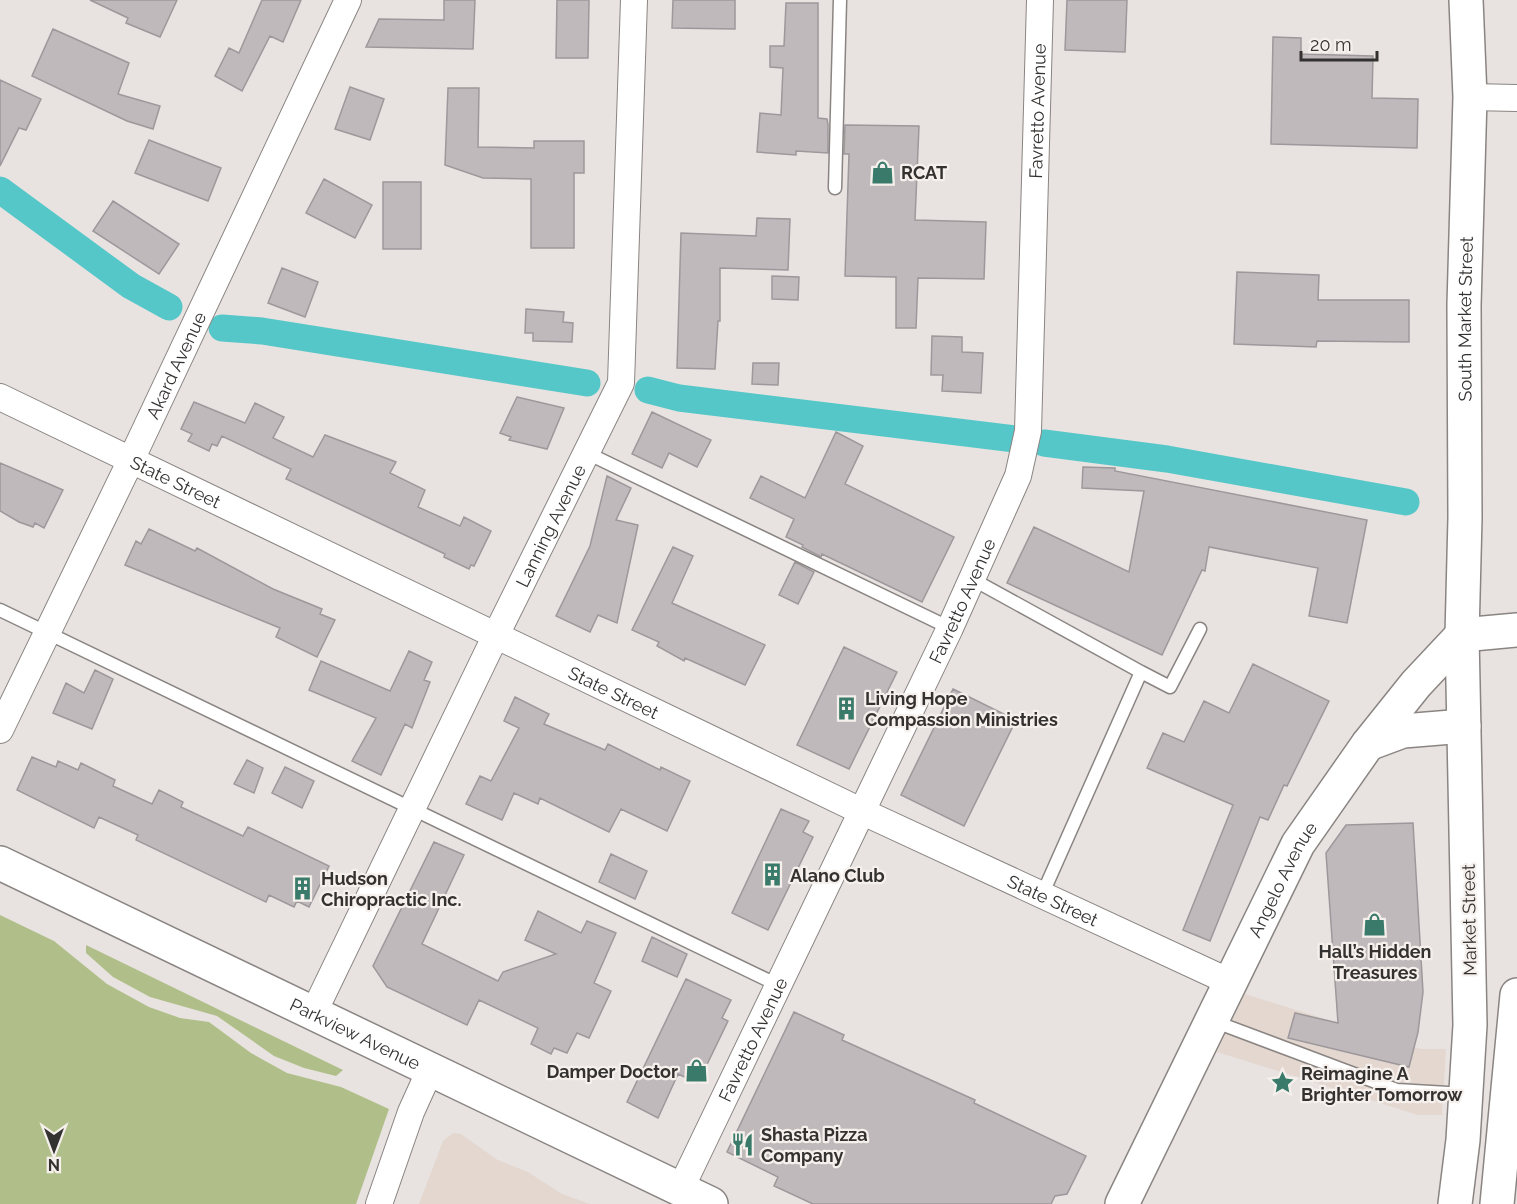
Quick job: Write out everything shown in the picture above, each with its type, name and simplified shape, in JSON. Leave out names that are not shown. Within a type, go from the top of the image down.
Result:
[{"type":"main road","name":"South Market Street","points":[[1462,635],[1465,518],[1464,305],[1470,97],[1466,0]]},
{"type":"main road","points":[[1462,635],[1517,630]]},
{"type":"main road","name":"Market Street","points":[[1455,1204],[1470,1025],[1462,635]]},
{"type":"main road","name":"Angelo Avenue","points":[[1122,1204],[1298,844],[1368,744],[1416,684],[1462,635]]},
{"type":"main road","points":[[1368,744],[1403,731],[1464,726]]},
{"type":"main road","name":"Parkview Avenue","points":[[0,863],[711,1204]]},
{"type":"main road","points":[[1497,1204],[1517,995]]},
{"type":"street","name":"Akard Avenue","points":[[0,730],[131,460],[348,0]]},
{"type":"street","name":"Lanning Avenue","points":[[313,1014],[496,635],[618,391],[623,373],[634,0]]},
{"type":"street","name":"Favretto Avenue","points":[[681,1188],[863,812],[950,628],[1018,476],[1027,440],[1040,0]]},
{"type":"street","points":[[1470,97],[1517,98]]},
{"type":"street","name":"State Street","points":[[0,397],[131,460],[155,469],[863,812],[1230,982]]},
{"type":"street","points":[[379,1204],[411,1112],[430,1070]]},
{"type":"lane","points":[[835,188],[840,0]]},
{"type":"lane","points":[[587,453],[950,628]]},
{"type":"lane","points":[[972,579],[1170,687],[1200,629]]},
{"type":"lane","points":[[0,610],[780,986]]},
{"type":"lane","points":[[1042,895],[1141,672]]},
{"type":"lane","points":[[1211,1021],[1397,1090],[1466,1094]]},
{"type":"shaded area","points":[[1245,994],[1421,1049],[1446,1049],[1442,1115],[1418,1115],[1217,1052]]},
{"type":"shaded area","points":[[453,1133],[461,1134],[496,1159],[528,1172],[562,1194],[590,1204],[419,1204],[443,1141]]},
{"type":"green space","points":[[0,915],[54,941],[107,984],[149,1007],[180,1018],[209,1022],[251,1053],[287,1073],[341,1087],[389,1109],[356,1204],[0,1204]]},
{"type":"green space","points":[[86,945],[343,1070],[336,1076],[304,1068],[274,1056],[217,1016],[150,997],[113,977],[86,953]]},
{"type":"building","points":[[90,0],[177,0],[160,37],[126,23],[128,18]]},
{"type":"building","points":[[262,0],[301,0],[283,42],[270,36],[242,91],[215,76],[229,48],[239,53]]},
{"type":"building","points":[[444,0],[475,0],[473,49],[366,47],[379,19],[444,20]]},
{"type":"building","points":[[557,0],[589,0],[588,58],[556,58]]},
{"type":"building","points":[[673,0],[735,0],[735,29],[672,28]]},
{"type":"building","points":[[1067,0],[1127,0],[1125,52],[1065,50]]},
{"type":"building","points":[[786,3],[818,3],[818,118],[827,119],[828,153],[796,151],[796,155],[757,152],[760,113],[781,115],[783,68],[770,67],[770,46],[784,46]]},
{"type":"building","points":[[53,29],[129,63],[118,94],[160,106],[153,129],[127,121],[32,76]]},
{"type":"building","points":[[1273,37],[1301,38],[1301,54],[1373,56],[1372,98],[1418,99],[1417,148],[1271,144]]},
{"type":"building","points":[[0,80],[41,99],[26,130],[19,128],[0,166]]},
{"type":"building","points":[[350,87],[384,99],[370,140],[335,129]]},
{"type":"building","points":[[448,88],[479,88],[478,147],[534,148],[534,141],[584,141],[584,173],[574,173],[574,248],[531,248],[531,179],[483,178],[445,165]]},
{"type":"building","name":"RCAT","points":[[845,125],[919,126],[915,220],[986,222],[984,279],[918,278],[916,328],[896,328],[896,277],[845,276],[849,154],[844,154]]},
{"type":"building","points":[[149,140],[221,168],[208,201],[135,173]]},
{"type":"building","points":[[324,179],[372,205],[355,238],[306,213]]},
{"type":"building","points":[[383,182],[421,182],[421,249],[383,249]]},
{"type":"building","points":[[113,201],[179,244],[159,274],[93,231]]},
{"type":"building","points":[[757,218],[790,219],[788,270],[720,268],[720,321],[718,321],[715,369],[677,368],[681,233],[756,236]]},
{"type":"building","points":[[282,268],[318,282],[305,317],[268,303]]},
{"type":"building","points":[[1237,272],[1319,275],[1318,300],[1409,300],[1409,342],[1317,341],[1316,347],[1234,344]]},
{"type":"building","points":[[772,276],[799,277],[798,300],[772,299]]},
{"type":"building","points":[[526,309],[564,312],[563,322],[573,323],[572,342],[533,341],[533,333],[525,333]]},
{"type":"building","points":[[932,336],[962,337],[962,352],[983,353],[981,393],[942,391],[943,375],[931,375]]},
{"type":"building","points":[[753,363],[779,363],[778,385],[752,384]]},
{"type":"building","points":[[517,397],[564,408],[547,449],[509,440],[511,437],[500,433]]},
{"type":"building","points":[[194,402],[245,423],[255,403],[284,417],[273,438],[313,457],[325,435],[396,462],[390,473],[425,490],[418,507],[460,526],[464,517],[491,531],[474,566],[471,565],[469,569],[444,557],[445,554],[286,479],[291,469],[222,436],[217,446],[212,444],[209,451],[188,441],[192,434],[181,429]]},
{"type":"building","points":[[652,412],[711,440],[697,467],[669,453],[662,468],[632,454]]},
{"type":"building","points":[[836,432],[863,446],[845,484],[954,537],[922,602],[822,554],[821,557],[802,547],[803,545],[786,537],[794,519],[750,498],[761,476],[805,498]]},
{"type":"building","points":[[0,463],[63,490],[44,528],[35,523],[33,527],[19,522],[0,511]]},
{"type":"building","points":[[1083,467],[1115,468],[1115,471],[1367,520],[1347,623],[1309,616],[1318,568],[1209,547],[1205,571],[1202,570],[1162,655],[1007,583],[1034,527],[1129,572],[1144,491],[1082,488]]},
{"type":"building","points":[[607,476],[631,488],[616,520],[638,525],[617,623],[598,615],[590,632],[556,616],[590,546]]},
{"type":"building","points":[[149,529],[195,551],[197,548],[273,589],[322,609],[320,614],[335,620],[317,657],[276,637],[280,628],[125,565],[136,541],[141,544]]},
{"type":"building","points":[[673,547],[693,556],[672,603],[765,645],[745,685],[685,658],[684,661],[657,646],[659,642],[632,630]]},
{"type":"building","points":[[795,562],[814,572],[798,604],[779,595]]},
{"type":"building","name":"Living Hope Compassion Ministries","points":[[844,647],[897,672],[849,769],[797,745]]},
{"type":"building","points":[[409,651],[432,662],[424,680],[430,682],[412,728],[405,724],[381,775],[352,761],[376,718],[309,690],[321,661],[390,691]]},
{"type":"building","points":[[1253,664],[1329,701],[1268,820],[1260,817],[1210,941],[1183,930],[1233,805],[1147,768],[1163,733],[1184,742],[1204,701],[1229,713]]},
{"type":"building","points":[[95,670],[113,679],[92,729],[53,713],[66,683],[84,693]]},
{"type":"building","points":[[953,689],[1016,720],[964,826],[901,795]]},
{"type":"building","points":[[515,697],[549,714],[544,724],[605,750],[608,744],[660,770],[661,767],[690,781],[667,831],[621,809],[609,832],[540,798],[538,804],[514,793],[502,820],[466,804],[480,776],[491,781],[519,728],[504,721]]},
{"type":"building","points":[[32,757],[56,767],[58,761],[78,770],[81,763],[115,780],[113,786],[152,804],[159,790],[183,802],[181,807],[243,836],[248,827],[329,866],[309,907],[297,901],[294,907],[269,895],[266,902],[136,840],[138,835],[99,817],[94,828],[17,790]]},
{"type":"building","points":[[247,760],[263,768],[254,793],[234,784]]},
{"type":"building","points":[[285,767],[314,781],[302,808],[272,793]]},
{"type":"building","name":"Alano Club","points":[[781,809],[809,821],[803,832],[813,837],[768,930],[732,913]]},
{"type":"building","name":"Hall’s Hidden Treasures","points":[[1413,823],[1423,992],[1418,1032],[1409,1067],[1288,1038],[1295,1013],[1338,1023],[1326,853],[1346,825]]},
{"type":"building","points":[[434,842],[464,855],[422,944],[498,981],[503,972],[556,954],[525,940],[538,911],[581,933],[587,921],[616,933],[594,983],[611,991],[589,1038],[577,1033],[567,1053],[554,1048],[551,1054],[531,1044],[538,1028],[479,1000],[467,1025],[387,987],[373,966]]},
{"type":"building","points":[[611,854],[647,871],[635,899],[599,882]]},
{"type":"building","points":[[652,937],[687,954],[677,977],[642,961]]},
{"type":"building","points":[[686,979],[731,1000],[722,1018],[728,1021],[698,1083],[678,1074],[658,1118],[627,1102]]},
{"type":"building","points":[[794,1012],[844,1035],[842,1040],[975,1100],[974,1103],[1086,1156],[1067,1194],[1055,1196],[1051,1204],[813,1204],[774,1186],[778,1177],[727,1152]]},
{"type":"waterway","points":[[0,190],[131,286],[169,307]]},
{"type":"waterway","points":[[222,328],[262,331],[587,383]]},
{"type":"waterway","points":[[648,390],[679,398],[1015,439]]},
{"type":"waterway","points":[[1044,443],[1167,459],[1406,502]]},
{"type":"place","name":"RCAT","points":[[883,172]]},
{"type":"place","name":"Living Hope Compassion Ministries","points":[[847,708]]},
{"type":"place","name":"Alano Club","points":[[772,875]]},
{"type":"place","name":"Hudson Chiropractic Inc.","points":[[303,888]]},
{"type":"place","name":"Hall’s Hidden Treasures","points":[[1375,925]]},
{"type":"place","name":"Damper Doctor","points":[[696,1071]]},
{"type":"place","name":"Reimagine A Brighter Tomorrow","points":[[1283,1083]]},
{"type":"place","name":"Shasta Pizza Company","points":[[743,1144]]}]
